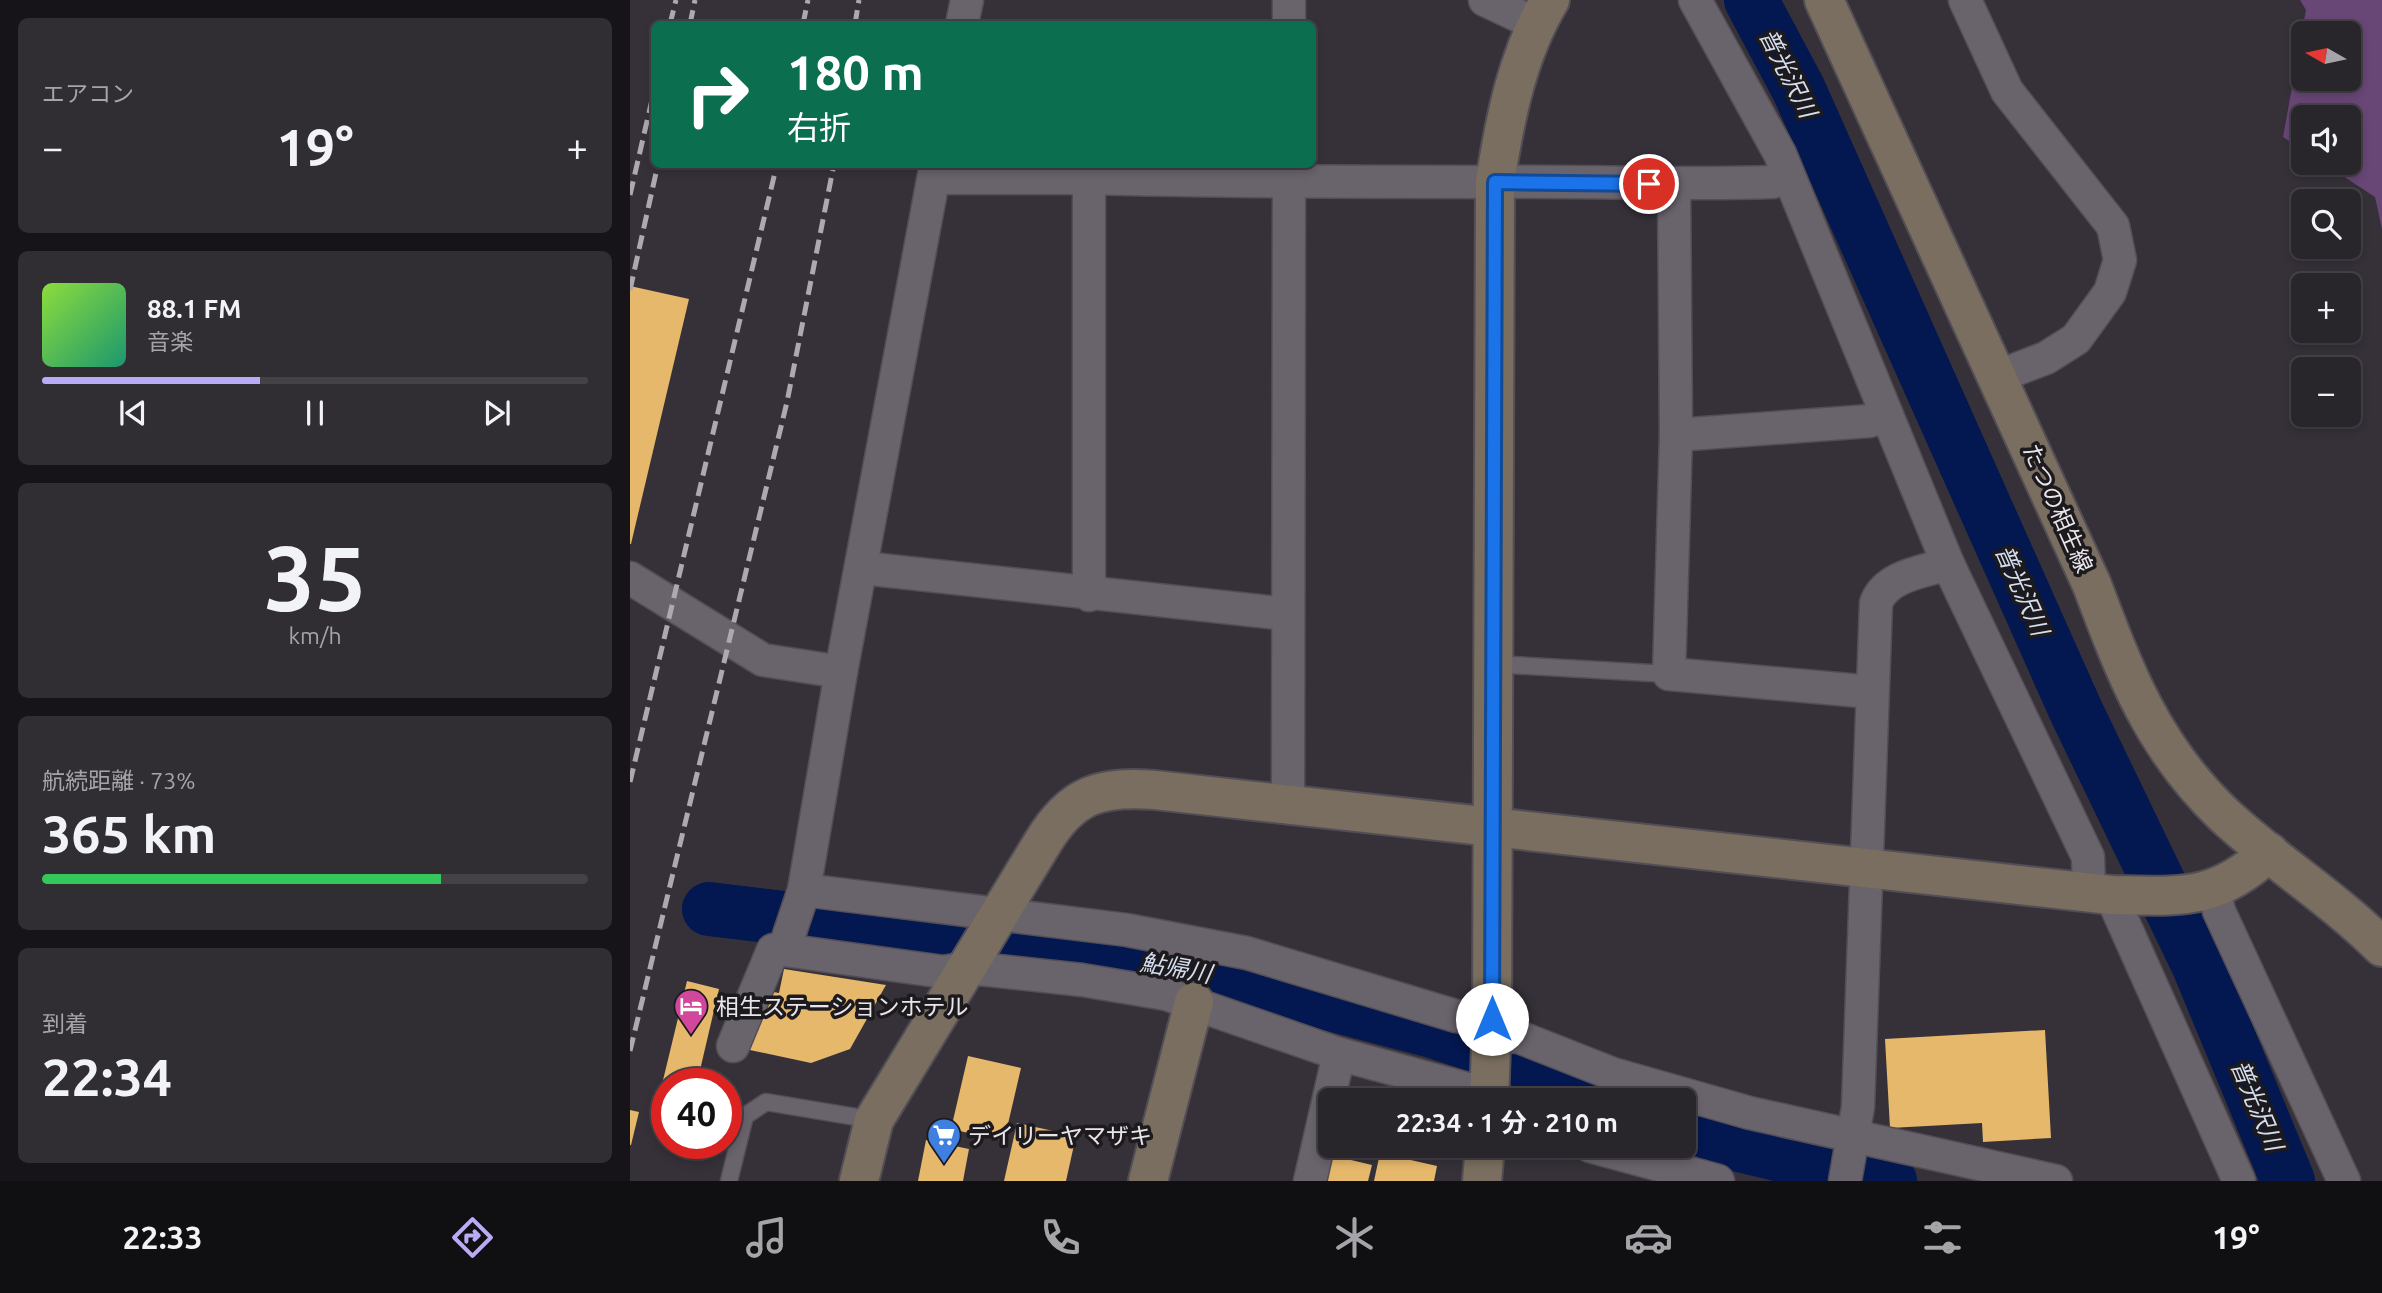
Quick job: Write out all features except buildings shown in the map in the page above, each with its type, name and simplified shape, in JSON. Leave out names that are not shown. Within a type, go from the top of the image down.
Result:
[{"type":"street","points":[[963,21],[967,0]]},
{"type":"street","points":[[1289,0],[1289,21]]},
{"type":"street","points":[[1485,0],[1543,12],[1522,58],[1503,130],[1495,182],[1490,1060]]},
{"type":"street","points":[[1695,0],[1718,37],[1780,154],[1884,415],[1948,564],[2088,857],[2108,893],[2239,1181]]},
{"type":"street","name":"たつの相生線","points":[[1824,0],[1998,376],[2092,585],[2129,682],[2154,729],[2188,776],[2214,804],[2335,904],[2382,947]]},
{"type":"street","points":[[1965,0],[2007,91],[2113,226],[2120,260],[2110,292],[2076,339],[2046,358],[1998,376]]},
{"type":"street","points":[[785,946],[803,896],[841,673],[935,171],[1089,178],[1289,174],[1495,182],[1674,185],[1773,183],[1788,176]]},
{"type":"street","points":[[1288,805],[1289,174]]},
{"type":"street","points":[[1088,595],[1089,178]]},
{"type":"street","points":[[1674,185],[1676,435],[1669,674],[1872,692]]},
{"type":"street","points":[[1676,435],[1870,421],[1884,415]]},
{"type":"street","points":[[1845,1181],[1858,1107],[1876,603],[1881,590],[1890,583],[1948,564]]},
{"type":"street","points":[[862,568],[1088,595],[1287,614]]},
{"type":"street","points":[[630,578],[763,660],[841,673]]},
{"type":"street","points":[[859,1181],[874,1120],[1053,825],[1075,805],[1098,792],[1134,788],[2108,893],[2206,892],[2244,876],[2269,852]]},
{"type":"street","points":[[2206,892],[2219,911],[2344,1181]]},
{"type":"street","points":[[803,896],[1128,930],[1247,953],[1456,1016],[1490,1060]]},
{"type":"street","points":[[733,1046],[774,950],[785,946],[944,972],[968,965],[1166,994],[1339,1054],[1467,1089],[1490,1060],[1518,1037],[1669,1092],[1852,1142],[2056,1181]]},
{"type":"street","points":[[1148,1181],[1194,1002]]},
{"type":"street","points":[[1310,1181],[1339,1054]]},
{"type":"street","points":[[1482,1181],[1484,1158]]},
{"type":"street","points":[[1634,1158],[1718,1181]]},
{"type":"lane","points":[[1493,664],[1669,674]]},
{"type":"lane","points":[[729,1181],[745,1116],[766,1102],[874,1120]]},
{"type":"shaded area","points":[[2300,0],[2382,0],[2382,229],[2375,197],[2341,175],[2361,175],[2361,105],[2291,105],[2291,142],[2283,137],[2291,91],[2361,91],[2361,21],[2304,21],[2306,10]]},
{"type":"waterway","name":"普光沢川","points":[[1751,0],[1799,90],[2076,711],[2198,964],[2288,1181]]},
{"type":"waterway","name":"鮎帰川","points":[[709,909],[1186,966],[1436,1032],[1539,1066],[1594,1088]]},
{"type":"waterway","name":"鮎帰川","points":[[1696,1128],[1735,1144],[1890,1181]]},
{"type":"railway","points":[[671,21],[676,0]]},
{"type":"railway","points":[[691,21],[695,0]]},
{"type":"railway","points":[[804,21],[808,0]]},
{"type":"railway","points":[[856,21],[859,0]]},
{"type":"railway","points":[[630,195],[651,104]]},
{"type":"railway","points":[[630,290],[657,168]]},
{"type":"railway","points":[[630,782],[776,168]]},
{"type":"railway","points":[[630,1051],[787,402],[833,168]]},
{"type":"place","name":"相生ステーションホテル","points":[[691,1036]]},
{"type":"place","name":"デイリーヤマザキ","points":[[944,1165]]},
{"type":"route","points":[[1492,1019],[1495,182],[1649,184]]}]
